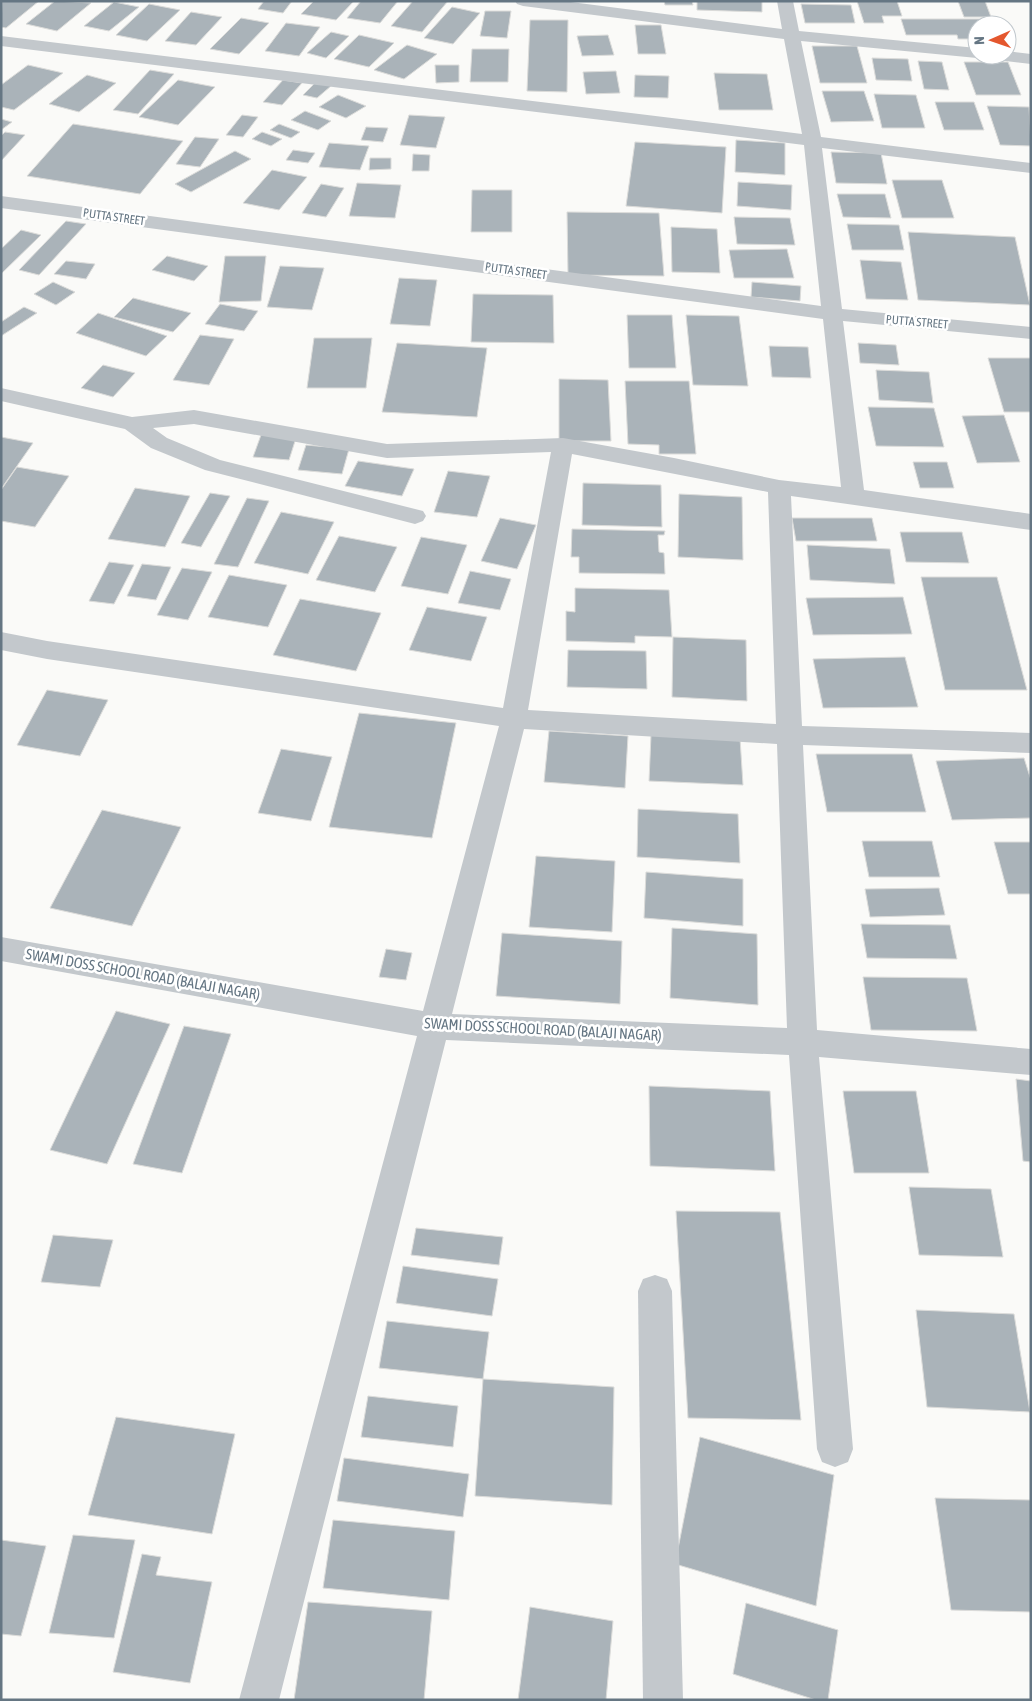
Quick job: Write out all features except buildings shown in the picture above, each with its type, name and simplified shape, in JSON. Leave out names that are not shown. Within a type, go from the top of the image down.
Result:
[{"type":"street","points":[[522,1],[792,35],[967,52]]},
{"type":"street","points":[[785,1],[814,142],[853,496]]},
{"type":"street","points":[[1,41],[1031,168]]},
{"type":"street","points":[[1017,57],[1031,58]]},
{"type":"street","name":"PUTTA STREET","points":[[1,202],[834,314],[1031,333]]},
{"type":"street","points":[[1,394],[132,424],[194,417],[387,451],[563,445],[674,465],[779,487],[1031,522]]},
{"type":"street","points":[[132,424],[158,443],[214,464],[415,516]]},
{"type":"street","points":[[259,1700],[514,719],[563,445]]},
{"type":"street","points":[[779,487],[803,1042],[835,1449]]},
{"type":"street","points":[[1,641],[47,650],[514,719],[791,735],[1031,743]]},
{"type":"street","name":"SWAMI DOSS SCHOOL ROAD (BALAJI NAGAR)","points":[[1,949],[434,1026],[803,1042],[1031,1062]]},
{"type":"street","points":[[655,1291],[663,1700]]}]
